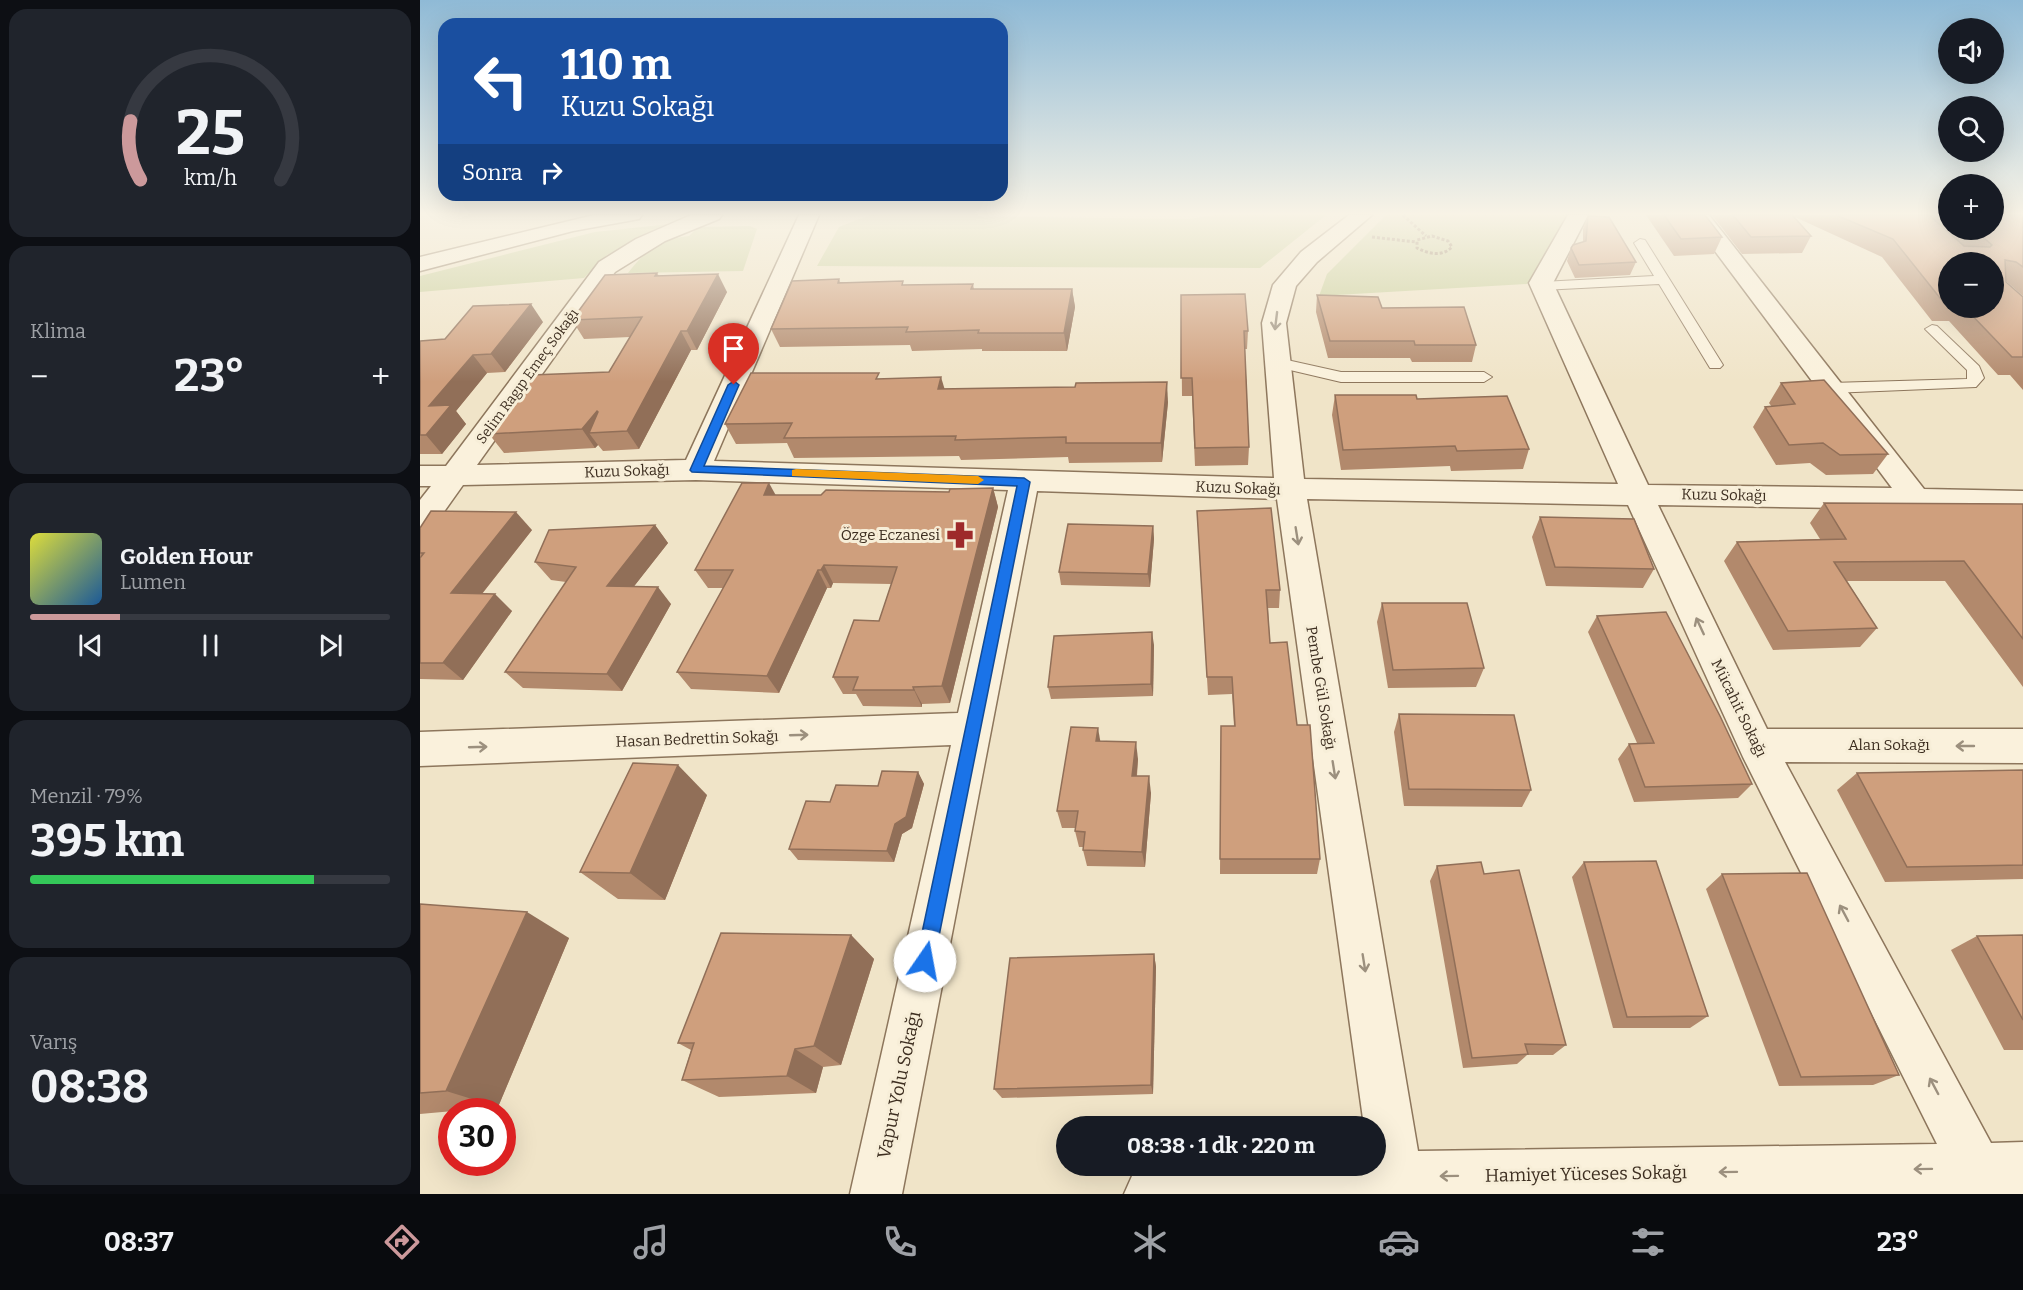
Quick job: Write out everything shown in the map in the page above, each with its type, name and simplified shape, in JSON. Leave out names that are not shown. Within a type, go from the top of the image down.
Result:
[{"type":"street","name":"Selim Ragıp Emeç Sokağı","points":[[420,522],[604,271]]},
{"type":"street","points":[[696,470],[784,271]]},
{"type":"street","name":"Pembe Gül Sokağı","points":[[1297,271],[1285,285],[1274,323],[1290,489],[1398,1186]]},
{"type":"street","points":[[1542,286],[1541,283],[1548,271]]},
{"type":"street","points":[[1741,271],[1916,499]]},
{"type":"street","name":"Mücahit Sokağı","points":[[1542,286],[1636,493],[1756,745],[1996,1177]]},
{"type":"street","name":"Kuzu Sokağı","points":[[420,476],[696,470],[1290,489],[1636,493],[1916,499],[2021,504]]},
{"type":"street","name":"Vapur Yolu Sokağı","points":[[876,1194],[1024,482]]},
{"type":"street","name":"Hasan Bedrettin Sokağı","points":[[420,749],[974,728]]},
{"type":"street","name":"Alan Sokağı","points":[[1756,745],[2023,746]]},
{"type":"street","name":"Hamiyet Yüceses Sokağı","points":[[1150,1194],[1398,1186],[1996,1177]]},
{"type":"lane","points":[[1657,271],[1715,365]]},
{"type":"lane","points":[[1542,286],[1663,280]]},
{"type":"lane","points":[[1831,388],[1971,384],[1976,378],[1974,369],[1932,329]]},
{"type":"lane","points":[[1278,363],[1341,377],[1484,377]]},
{"type":"green space","points":[[441,271],[591,271],[584,278],[420,292],[420,276]]},
{"type":"green space","points":[[630,271],[743,271],[743,271],[628,273]]},
{"type":"green space","points":[[1330,271],[1535,271],[1527,284],[1319,296]]},
{"type":"building","points":[[1918,271],[1938,271],[1938,295]]},
{"type":"building","points":[[2004,271],[2006,282],[2023,297],[2023,357],[2012,357],[1975,318],[2004,318]]},
{"type":"building","points":[[657,273],[655,276],[718,274],[687,331],[681,331],[627,431],[589,433],[597,411],[582,429],[489,434],[531,375],[609,372],[642,317],[572,320],[605,275]]},
{"type":"building","points":[[839,279],[838,283],[903,281],[902,285],[973,284],[971,289],[1072,289],[1064,333],[978,333],[979,330],[906,332],[908,327],[771,329],[792,281]]},
{"type":"building","points":[[1245,294],[1248,331],[1244,331],[1249,447],[1195,448],[1192,378],[1181,378],[1181,295]]},
{"type":"building","points":[[1317,295],[1378,297],[1382,308],[1464,307],[1476,345],[1415,345],[1414,341],[1330,341]]},
{"type":"building","points":[[531,304],[491,354],[473,355],[429,406],[451,405],[426,435],[420,435],[420,341],[445,339],[473,306]]},
{"type":"building","points":[[751,373],[879,373],[876,379],[941,377],[938,389],[1075,387],[1076,383],[1167,382],[1161,443],[1066,443],[1066,437],[955,440],[956,436],[784,438],[792,423],[725,424]]},
{"type":"building","points":[[1824,380],[1888,454],[1840,455],[1823,443],[1789,445],[1765,407],[1795,404],[1781,383]]},
{"type":"building","points":[[1335,395],[1416,395],[1417,399],[1507,396],[1529,449],[1457,451],[1455,446],[1343,450]]},
{"type":"building","points":[[742,483],[769,483],[764,495],[821,495],[826,490],[949,492],[950,489],[993,488],[942,686],[913,687],[914,690],[853,690],[858,677],[833,677],[854,620],[879,621],[897,567],[824,565],[821,570],[818,570],[767,676],[677,672],[733,570],[695,570]]},
{"type":"building","points":[[1824,503],[2023,504],[2023,639],[1964,561],[1834,562],[1877,628],[1788,631],[1737,542],[1846,539]]},
{"type":"building","points":[[1271,508],[1280,590],[1266,590],[1270,643],[1287,642],[1297,725],[1310,725],[1320,859],[1220,859],[1221,726],[1235,726],[1232,677],[1207,677],[1197,511]]},
{"type":"building","points":[[431,511],[516,512],[451,593],[495,594],[443,663],[420,663],[420,558],[424,553],[420,553],[420,528]]},
{"type":"building","points":[[1540,517],[1634,519],[1654,569],[1555,567]]},
{"type":"building","points":[[1068,524],[1153,526],[1148,574],[1059,572]]},
{"type":"building","points":[[655,525],[607,586],[658,587],[607,674],[505,672],[576,567],[535,562],[549,530]]},
{"type":"building","points":[[1382,603],[1467,603],[1484,668],[1393,670]]},
{"type":"building","points":[[1666,612],[1752,784],[1645,787],[1629,744],[1654,743],[1597,616]]},
{"type":"building","points":[[1152,632],[1151,684],[1048,687],[1054,636]]},
{"type":"building","points":[[1399,714],[1514,715],[1531,790],[1409,789]]},
{"type":"building","points":[[1071,727],[1098,728],[1096,741],[1136,742],[1132,776],[1149,776],[1142,852],[1083,850],[1085,832],[1075,831],[1078,811],[1057,811]]},
{"type":"building","points":[[633,763],[678,765],[630,873],[580,872]]},
{"type":"building","points":[[2023,770],[2023,865],[1907,867],[1857,773]]},
{"type":"building","points":[[882,771],[918,772],[906,817],[895,824],[887,851],[789,849],[806,801],[830,802],[836,785],[878,786]]},
{"type":"building","points":[[1656,861],[1708,1016],[1627,1017],[1584,862]]},
{"type":"building","points":[[1481,862],[1484,874],[1519,870],[1566,1045],[1525,1044],[1528,1054],[1472,1058],[1437,866]]},
{"type":"building","points":[[1807,873],[1899,1075],[1801,1077],[1722,874]]},
{"type":"building","points":[[420,904],[527,912],[446,1091],[420,1093]]},
{"type":"building","points":[[721,933],[851,935],[814,1046],[795,1049],[787,1076],[682,1080],[694,1043],[678,1043]]},
{"type":"building","points":[[2023,935],[2023,1020],[1977,936]]},
{"type":"building","points":[[1154,954],[1151,1085],[994,1089],[1010,958]]},
{"type":"slow traffic","points":[[796,473],[978,480]]},
{"type":"place","name":"Özge Eczanesi","points":[[960,535]]},
{"type":"route","points":[[734,385],[696,470],[1024,482],[925,961]]}]
